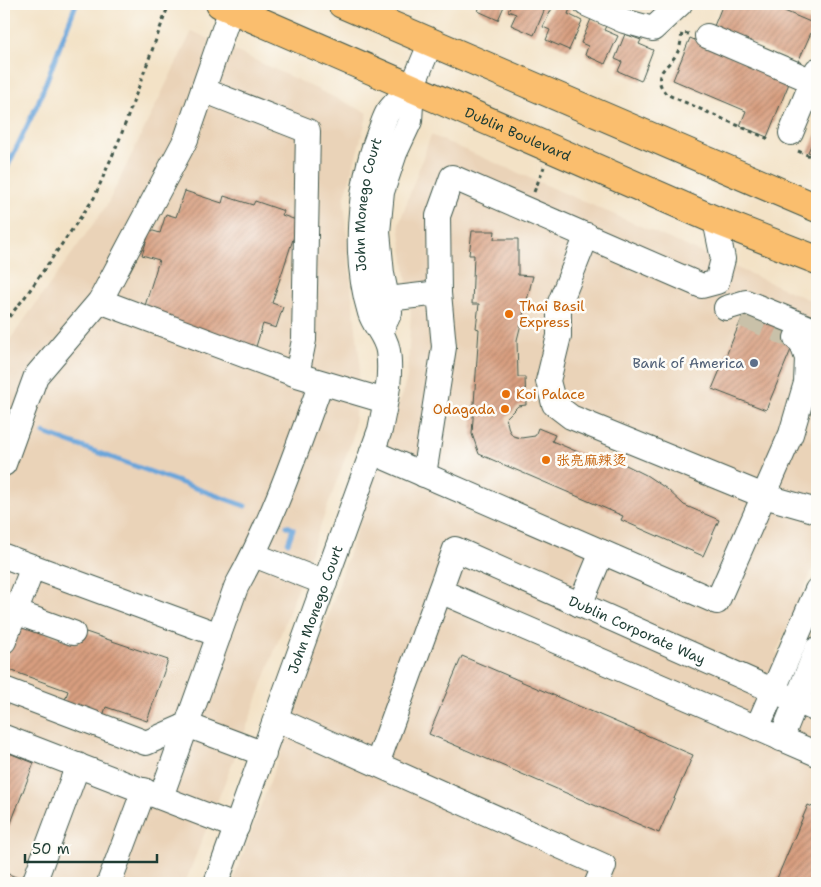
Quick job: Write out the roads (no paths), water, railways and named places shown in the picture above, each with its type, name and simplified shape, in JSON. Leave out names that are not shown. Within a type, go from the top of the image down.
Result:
[{"type":"main road","points":[[342,4],[817,208]]},
{"type":"main road","name":"Dublin Boulevard","points":[[226,6],[715,220],[817,260]]},
{"type":"street","points":[[586,4],[624,21],[653,29],[680,4]]},
{"type":"street","points":[[4,464],[36,376],[100,300],[186,140],[203,90],[226,6]]},
{"type":"street","points":[[707,36],[816,78],[789,142]]},
{"type":"street","name":"John Monego Court","points":[[381,331],[390,312],[382,274],[378,232],[382,192],[395,152],[410,121],[412,87],[431,42]]},
{"type":"street","name":"John Monego Court","points":[[216,883],[380,430],[385,402],[388,350],[381,331],[370,315],[363,273],[359,228],[363,196],[375,146],[388,112],[412,87]]},
{"type":"street","points":[[203,90],[308,131],[304,340],[297,375]]},
{"type":"street","points":[[424,475],[444,347],[439,293],[438,216],[452,177],[702,286],[717,282],[723,259],[715,220]]},
{"type":"street","points":[[587,235],[559,305],[559,336],[548,381],[554,404],[570,417],[764,496],[817,511]]},
{"type":"street","points":[[388,299],[439,293]]},
{"type":"street","points":[[372,452],[717,602],[791,434],[812,377],[800,339],[806,338],[812,329],[746,302],[734,312],[698,297]]},
{"type":"street","points":[[100,300],[297,375],[385,402]]},
{"type":"street","points":[[108,883],[187,725],[236,587],[254,555],[290,468],[321,382]]},
{"type":"street","name":"Dublin Corporate Way","points":[[440,591],[456,550],[817,710]]},
{"type":"street","points":[[580,605],[602,552]]},
{"type":"street","points":[[254,555],[326,583]]},
{"type":"street","points":[[4,556],[219,635]]},
{"type":"street","points":[[4,641],[9,610],[33,567]]},
{"type":"street","points":[[757,728],[817,590]]},
{"type":"street","points":[[377,764],[440,591],[817,754]]},
{"type":"street","points":[[9,610],[73,633]]},
{"type":"street","points":[[781,739],[817,650]]},
{"type":"street","points":[[4,690],[146,743],[187,725],[264,754]]},
{"type":"street","points":[[276,718],[604,866],[596,883]]},
{"type":"street","points":[[4,737],[237,826]]},
{"type":"street","points":[[34,883],[78,766]]},
{"type":"waterway","points":[[4,174],[38,103],[76,4]]},
{"type":"waterway","points":[[44,433],[245,506]]},
{"type":"waterway","points":[[287,526],[293,529],[288,543]]},
{"type":"tunnel","points":[[743,315],[796,338]]},
{"type":"place","name":"Thai Basil Express","points":[[509,314]]},
{"type":"place","name":"Bank of America","points":[[754,363]]},
{"type":"place","name":"Koi Palace","points":[[506,394]]},
{"type":"place","name":"Odagada","points":[[505,409]]},
{"type":"place","name":"张亮麻辣烫","points":[[546,460]]}]
